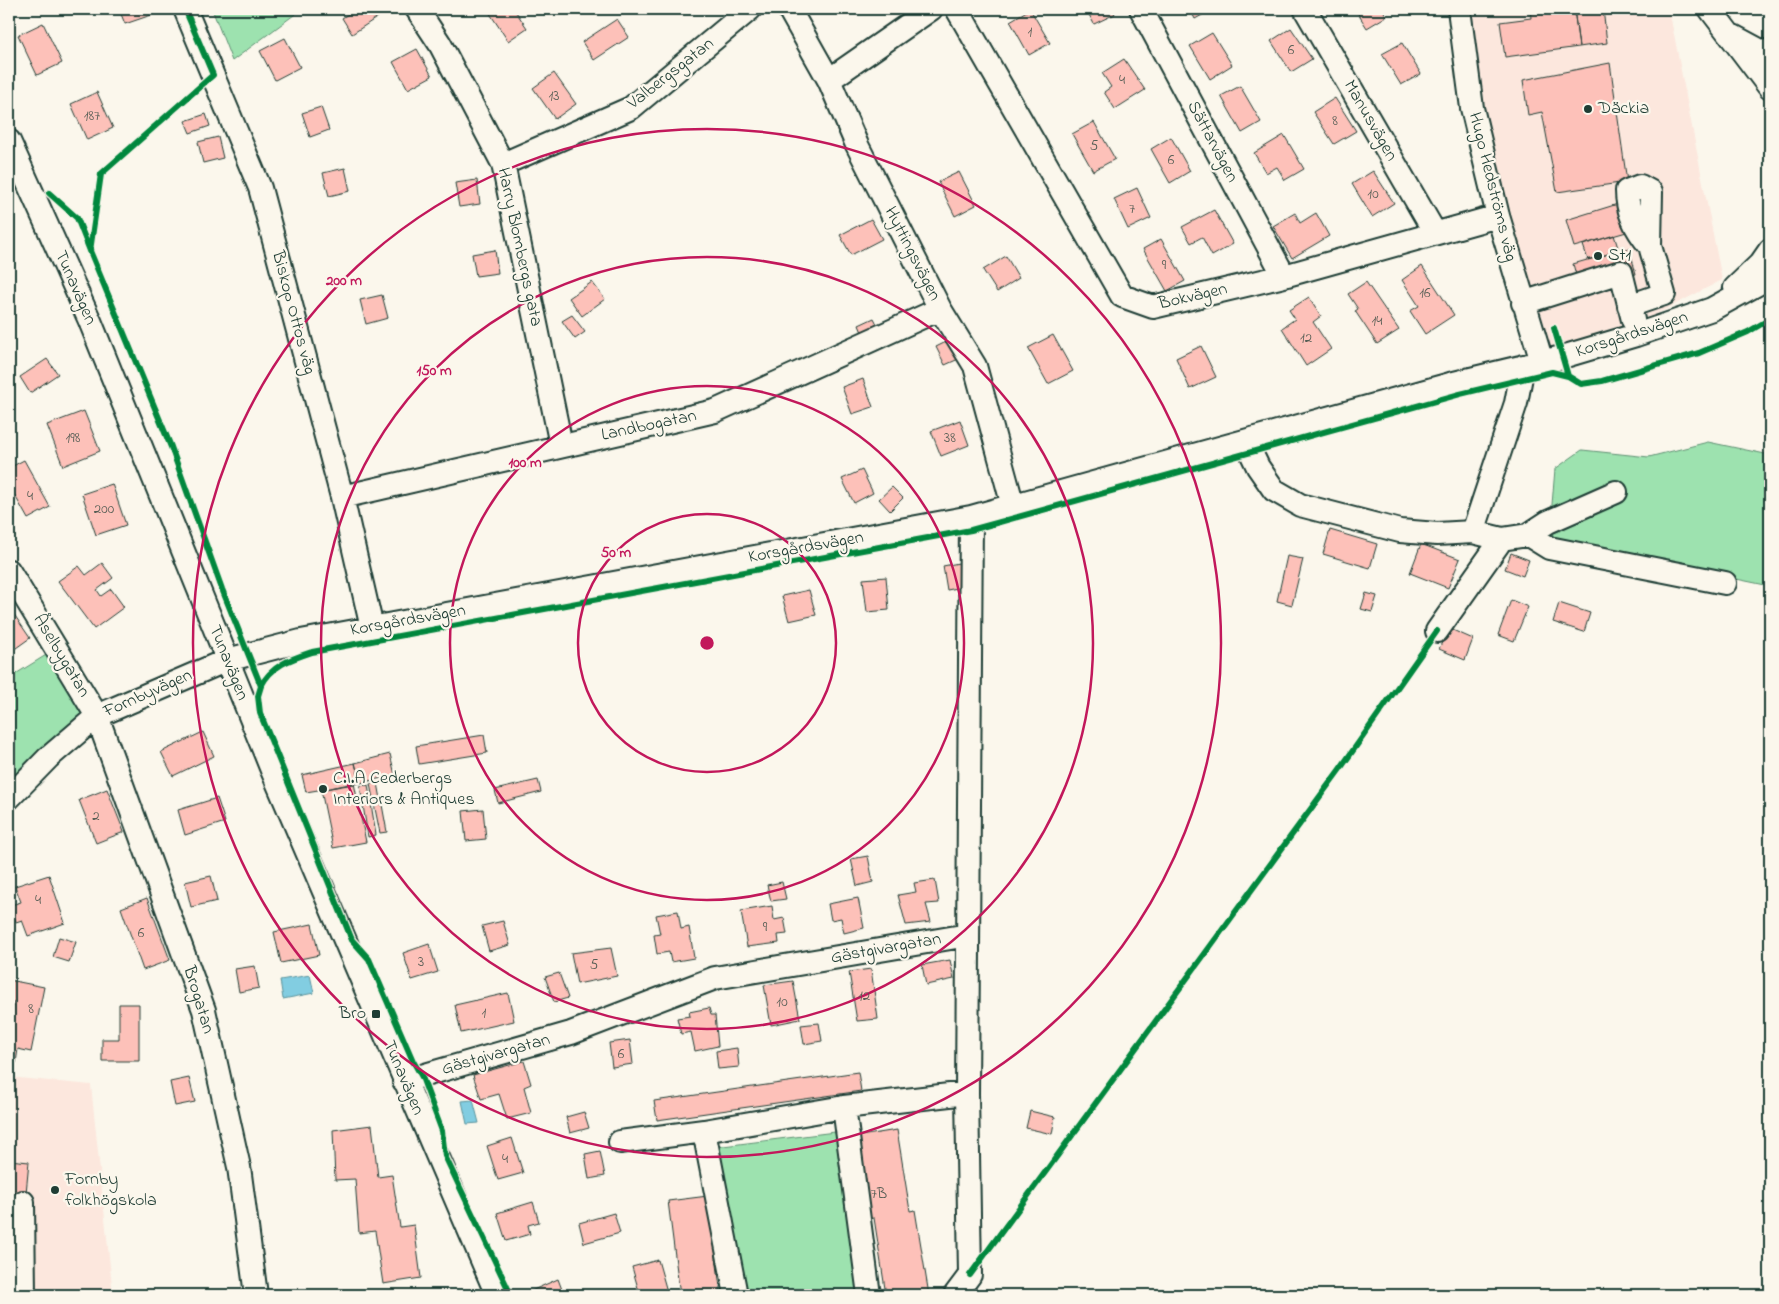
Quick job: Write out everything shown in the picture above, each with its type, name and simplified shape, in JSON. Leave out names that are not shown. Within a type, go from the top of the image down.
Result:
[{"type":"street","name":"Biskop Ottos väg","points":[[185,9],[260,188],[342,497],[372,628]]},
{"type":"street","name":"Harry Blombergs gata","points":[[417,9],[440,44],[503,164],[561,445]]},
{"type":"street","name":"Valbergsgatan","points":[[503,164],[631,108],[750,9]]},
{"type":"street","name":"Hyttingsvägen","points":[[789,9],[830,80],[857,145],[940,309],[975,366],[1013,506]]},
{"type":"street","points":[[830,80],[931,9]]},
{"type":"street","name":"Bokvägen","points":[[957,9],[1122,296],[1153,307],[1284,276],[1498,216]]},
{"type":"street","name":"Sättarvägen","points":[[1141,9],[1284,276]]},
{"type":"street","name":"Manusvägen","points":[[1305,9],[1435,234]]},
{"type":"street","name":"Hugo Hedströms väg","points":[[1459,9],[1472,108],[1498,216],[1523,303],[1533,364]]},
{"type":"street","points":[[1710,9],[1770,88]]},
{"type":"street","points":[[1726,32],[1758,50],[1770,53]]},
{"type":"street","name":"Tunavägen","points":[[9,141],[90,321],[227,660],[404,1081],[490,1293]]},
{"type":"street","points":[[1629,306],[1664,294],[1650,237]]},
{"type":"street","name":"Korsgårdsvägen","points":[[1712,309],[1761,263],[1770,250]]},
{"type":"street","points":[[1523,303],[1621,272],[1636,335]]},
{"type":"street","name":"Korsgårdsvägen","points":[[227,660],[301,641],[971,517],[1450,384],[1533,364],[1636,335],[1712,309],[1770,277]]},
{"type":"street","name":"Landbogatan","points":[[342,497],[561,445],[716,411],[940,309]]},
{"type":"street","points":[[1473,532],[1516,403],[1533,364]]},
{"type":"street","points":[[1246,442],[1258,467],[1274,490],[1300,505],[1400,532],[1437,534],[1473,532],[1502,539],[1528,535],[1548,522],[1616,492]]},
{"type":"street","points":[[955,1295],[970,1275],[967,1093],[971,517]]},
{"type":"street","points":[[1528,535],[1549,548],[1725,583]]},
{"type":"street","points":[[1437,631],[1502,539]]},
{"type":"street","name":"Åselbygatan","points":[[9,571],[97,716]]},
{"type":"street","name":"Fornbyvägen","points":[[9,798],[48,758],[97,716],[227,660]]},
{"type":"street","name":"Brogatan","points":[[97,716],[204,1010],[239,1167],[256,1295]]},
{"type":"street","name":"Gästgivargatan","points":[[404,1081],[571,1033],[716,978],[968,935]]},
{"type":"street","points":[[620,1142],[704,1131],[844,1107],[967,1093]]},
{"type":"street","points":[[844,1107],[869,1295]]},
{"type":"street","points":[[704,1131],[736,1295]]},
{"type":"street","points":[[23,1202],[24,1295]]},
{"type":"shaded area","points":[[1459,9],[1669,9],[1722,280],[1632,327],[1542,362]]},
{"type":"shaded area","name":"Fornby folkhögskola","points":[[9,1077],[91,1085],[113,1295],[9,1295]]},
{"type":"green space","points":[[212,9],[302,9],[232,61]]},
{"type":"green space","points":[[1708,442],[1770,455],[1770,586],[1549,540],[1555,469],[1582,450],[1649,457]]},
{"type":"green space","points":[[51,652],[80,706],[81,717],[9,788],[9,678]]},
{"type":"green space","points":[[835,1132],[860,1295],[742,1295],[715,1147]]},
{"type":"water","points":[[310,975],[314,993],[283,999],[280,980]]},
{"type":"water","points":[[473,1100],[479,1123],[467,1124],[462,1101]]},
{"type":"building","points":[[119,9],[159,9],[160,12],[125,24]]},
{"type":"building","points":[[356,9],[386,9],[387,11],[352,34],[342,18]]},
{"type":"building","points":[[487,9],[514,9],[527,28],[508,41]]},
{"type":"building","points":[[1030,9],[1050,43],[1029,55],[1010,21]]},
{"type":"building","points":[[1086,9],[1112,9],[1115,14],[1094,24]]},
{"type":"building","points":[[1190,9],[1213,9],[1195,19]]},
{"type":"building","points":[[1355,9],[1382,9],[1387,16],[1367,28]]},
{"type":"building","points":[[1530,9],[1574,9],[1579,47],[1505,57],[1500,22],[1531,18]]},
{"type":"building","points":[[1574,9],[1603,9],[1607,43],[1579,47]]},
{"type":"building","points":[[617,19],[629,37],[594,60],[582,42]]},
{"type":"building","points":[[43,23],[62,63],[37,75],[18,35]]},
{"type":"building","points":[[1291,28],[1312,59],[1291,72],[1271,41]]},
{"type":"building","points":[[1212,33],[1232,65],[1210,79],[1190,46]]},
{"type":"building","points":[[285,38],[300,67],[275,80],[260,51]]},
{"type":"building","points":[[1402,43],[1421,74],[1401,85],[1382,54]]},
{"type":"building","points":[[417,49],[432,76],[408,89],[393,62]]},
{"type":"building","points":[[1124,59],[1145,90],[1115,109],[1104,92],[1111,87],[1102,73]]},
{"type":"building","points":[[1610,63],[1627,182],[1557,192],[1542,112],[1528,115],[1523,80]]},
{"type":"building","points":[[554,73],[576,104],[555,119],[533,88]]},
{"type":"building","points":[[1240,86],[1261,122],[1242,133],[1221,96]]},
{"type":"building","points":[[97,92],[113,128],[87,140],[71,104]]},
{"type":"building","points":[[1335,98],[1356,131],[1334,144],[1313,112]]},
{"type":"building","points":[[321,107],[329,130],[310,137],[302,113]]},
{"type":"building","points":[[206,114],[210,126],[190,133],[185,121]]},
{"type":"building","points":[[1094,122],[1115,159],[1093,171],[1072,134]]},
{"type":"building","points":[[1284,135],[1304,169],[1285,180],[1277,167],[1266,173],[1254,153]]},
{"type":"building","points":[[218,137],[223,158],[203,163],[198,142]]},
{"type":"building","points":[[1171,137],[1190,171],[1170,183],[1151,149]]},
{"type":"building","points":[[345,168],[350,191],[329,196],[323,173]]},
{"type":"building","points":[[1373,171],[1394,203],[1372,217],[1352,184]]},
{"type":"building","points":[[959,172],[976,205],[955,216],[938,182]]},
{"type":"building","points":[[477,180],[480,204],[459,207],[455,183]]},
{"type":"building","points":[[1137,188],[1151,218],[1128,229],[1114,199]]},
{"type":"building","points":[[1621,203],[1630,231],[1574,247],[1566,220]]},
{"type":"building","points":[[1214,210],[1233,244],[1212,256],[1202,237],[1191,243],[1182,227]]},
{"type":"building","points":[[1295,213],[1300,223],[1316,213],[1329,236],[1292,258],[1273,226]]},
{"type":"building","points":[[871,219],[882,239],[851,255],[840,235]]},
{"type":"building","points":[[1614,235],[1619,251],[1588,260],[1583,245]]},
{"type":"building","points":[[1161,239],[1185,281],[1167,291],[1143,249]]},
{"type":"building","points":[[1629,248],[1636,274],[1580,289],[1573,264]]},
{"type":"building","points":[[495,250],[498,273],[476,276],[472,254]]},
{"type":"building","points":[[1006,256],[1019,278],[997,292],[983,270]]},
{"type":"building","points":[[1422,266],[1454,315],[1425,334],[1410,311],[1419,306],[1402,280]]},
{"type":"building","points":[[592,282],[605,299],[582,316],[569,298]]},
{"type":"building","points":[[1366,282],[1399,330],[1377,344],[1355,311],[1358,309],[1348,294]]},
{"type":"building","points":[[382,295],[388,318],[366,324],[360,300]]},
{"type":"building","points":[[1309,297],[1321,316],[1313,322],[1331,349],[1306,366],[1282,328],[1295,319],[1289,310]]},
{"type":"building","points":[[572,315],[585,332],[575,339],[562,321]]},
{"type":"building","points":[[874,318],[880,330],[864,337],[859,325]]},
{"type":"building","points":[[1053,335],[1073,371],[1048,384],[1028,348]]},
{"type":"building","points":[[954,338],[963,357],[945,365],[936,347]]},
{"type":"building","points":[[1201,346],[1216,377],[1190,389],[1176,358]]},
{"type":"building","points":[[47,359],[58,374],[30,393],[20,377]]},
{"type":"building","points":[[863,379],[873,407],[852,414],[842,387]]},
{"type":"building","points":[[84,411],[100,451],[63,466],[47,425]]},
{"type":"building","points":[[960,420],[969,445],[941,456],[931,431]]},
{"type":"building","points":[[24,460],[50,507],[28,519],[9,485],[9,468]]},
{"type":"building","points":[[862,470],[873,493],[854,503],[842,479]]},
{"type":"building","points":[[112,484],[126,525],[96,535],[82,494]]},
{"type":"building","points":[[892,487],[903,498],[890,511],[879,499]]},
{"type":"building","points":[[1330,530],[1377,544],[1370,568],[1323,554]]},
{"type":"building","points":[[1421,544],[1460,559],[1448,588],[1410,573]]},
{"type":"building","points":[[1511,553],[1529,560],[1523,576],[1505,569]]},
{"type":"building","points":[[1287,556],[1303,559],[1292,605],[1277,601]]},
{"type":"building","points":[[964,562],[968,586],[947,590],[943,566]]},
{"type":"building","points":[[102,563],[113,578],[97,590],[101,596],[111,589],[124,607],[94,629],[58,581],[79,566],[86,575]]},
{"type":"building","points":[[886,577],[889,610],[867,612],[863,579]]},
{"type":"building","points":[[809,590],[816,615],[789,621],[782,596]]},
{"type":"building","points":[[1366,593],[1377,596],[1372,612],[1361,609]]},
{"type":"building","points":[[1511,600],[1528,607],[1514,641],[1498,635]]},
{"type":"building","points":[[1559,603],[1590,613],[1584,632],[1553,622]]},
{"type":"building","points":[[9,607],[30,638],[9,653]]},
{"type":"building","points":[[1448,628],[1473,639],[1465,660],[1439,649]]},
{"type":"building","points":[[203,732],[214,756],[173,776],[161,752]]},
{"type":"building","points":[[484,735],[487,753],[419,764],[416,746]]},
{"type":"building","points":[[390,754],[395,775],[360,783],[355,763]]},
{"type":"building","points":[[355,763],[360,783],[306,792],[302,775]]},
{"type":"building","points":[[538,780],[541,792],[498,803],[495,790]]},
{"type":"building","points":[[354,783],[366,842],[333,848],[321,790]]},
{"type":"building","points":[[378,783],[387,832],[380,833],[370,784]]},
{"type":"building","points":[[368,785],[376,835],[368,837],[360,786]]},
{"type":"building","points":[[107,789],[124,832],[96,843],[79,800]]},
{"type":"building","points":[[217,798],[225,822],[185,835],[178,810]]},
{"type":"building","points":[[483,809],[486,839],[466,841],[463,811]]},
{"type":"building","points":[[868,856],[873,882],[857,886],[851,859]]},
{"type":"building","points":[[49,875],[65,923],[28,936],[22,920],[16,922],[11,905],[21,902],[15,886]]},
{"type":"building","points":[[211,876],[217,901],[191,907],[185,882]]},
{"type":"building","points":[[935,880],[939,903],[926,904],[931,922],[906,925],[898,895],[916,892],[914,883]]},
{"type":"building","points":[[782,882],[786,899],[771,901],[767,885]]},
{"type":"building","points":[[147,898],[170,960],[143,970],[121,908]]},
{"type":"building","points":[[858,898],[864,928],[844,933],[841,918],[831,920],[828,904]]},
{"type":"building","points":[[772,906],[774,920],[784,918],[787,934],[778,935],[779,943],[747,947],[741,911]]},
{"type":"building","points":[[678,911],[681,929],[689,927],[694,958],[671,962],[669,952],[657,954],[654,935],[660,934],[656,915]]},
{"type":"building","points":[[503,921],[510,945],[489,951],[482,926]]},
{"type":"building","points":[[312,924],[319,955],[281,963],[274,932]]},
{"type":"building","points":[[59,937],[76,942],[69,962],[53,957]]},
{"type":"building","points":[[429,944],[438,972],[412,980],[403,953]]},
{"type":"building","points":[[611,948],[617,976],[577,984],[571,953]]},
{"type":"building","points":[[950,960],[954,979],[926,985],[922,965]]},
{"type":"building","points":[[255,966],[259,988],[239,992],[235,969]]},
{"type":"building","points":[[871,969],[878,1019],[857,1021],[849,972]]},
{"type":"building","points":[[559,973],[568,998],[554,1002],[545,977]]},
{"type":"building","points":[[9,980],[44,987],[31,1052],[18,1049],[16,1063],[9,1062],[9,1030],[14,1003],[9,1002]]},
{"type":"building","points":[[793,981],[800,1019],[771,1025],[764,985]]},
{"type":"building","points":[[508,993],[514,1021],[461,1033],[455,1005]]},
{"type":"building","points":[[119,1004],[139,1004],[139,1061],[102,1061],[102,1039],[119,1039]]},
{"type":"building","points":[[709,1008],[711,1015],[715,1015],[718,1046],[695,1051],[691,1032],[681,1034],[677,1018],[690,1016],[689,1012]]},
{"type":"building","points":[[819,1023],[822,1041],[804,1044],[801,1025]]},
{"type":"building","points":[[630,1040],[633,1064],[612,1067],[609,1043]]},
{"type":"building","points":[[737,1048],[739,1067],[718,1069],[716,1051]]},
{"type":"building","points":[[524,1061],[531,1084],[524,1087],[531,1113],[507,1119],[499,1094],[481,1099],[473,1075]]},
{"type":"building","points":[[858,1072],[861,1091],[657,1120],[654,1101]]},
{"type":"building","points":[[189,1078],[195,1102],[175,1106],[170,1082]]},
{"type":"building","points":[[1030,1111],[1055,1117],[1052,1134],[1026,1128]]},
{"type":"building","points":[[584,1112],[589,1128],[570,1133],[566,1117]]},
{"type":"building","points":[[372,1125],[378,1177],[392,1175],[400,1227],[414,1225],[421,1278],[383,1284],[375,1231],[359,1233],[355,1179],[335,1180],[333,1130]]},
{"type":"building","points":[[897,1130],[910,1211],[915,1210],[929,1295],[886,1295],[874,1218],[867,1219],[854,1137]]},
{"type":"building","points":[[512,1138],[523,1173],[498,1180],[487,1146]]},
{"type":"building","points":[[600,1151],[605,1176],[589,1179],[585,1154]]},
{"type":"building","points":[[9,1160],[29,1162],[26,1193],[9,1192]]},
{"type":"building","points":[[708,1196],[721,1295],[680,1295],[668,1201]]},
{"type":"building","points":[[533,1202],[539,1222],[528,1225],[530,1234],[506,1241],[497,1213]]},
{"type":"building","points":[[614,1213],[620,1233],[584,1243],[579,1223]]},
{"type":"building","points":[[658,1260],[668,1295],[640,1295],[632,1267]]},
{"type":"building","points":[[558,1279],[564,1295],[532,1295],[531,1291]]},
{"type":"cycle path","points":[[185,9],[213,75],[101,174],[90,251],[171,447],[222,589],[261,686],[258,696],[260,713],[352,940],[369,959],[413,1061],[422,1077],[442,1131],[445,1156],[511,1295]]},
{"type":"cycle path","points":[[49,193],[77,218],[90,251]]},
{"type":"cycle path","points":[[1554,328],[1568,376],[1581,384],[1602,381],[1699,353],[1748,332],[1770,319]]},
{"type":"cycle path","points":[[261,686],[276,668],[290,660],[312,652],[971,530],[1460,394],[1552,372],[1568,376]]},
{"type":"cycle path","points":[[970,1275],[1340,769],[1437,631]]},
{"type":"place","name":"Däckia","points":[[1588,109]]},
{"type":"place","name":"St1","points":[[1598,256]]},
{"type":"place","name":"C.I.A Cederbergs Interiors & Antiques","points":[[323,789]]},
{"type":"place","name":"Bro","points":[[376,1014]]},
{"type":"place","name":"Fornby folkhögskola","points":[[55,1190]]}]
